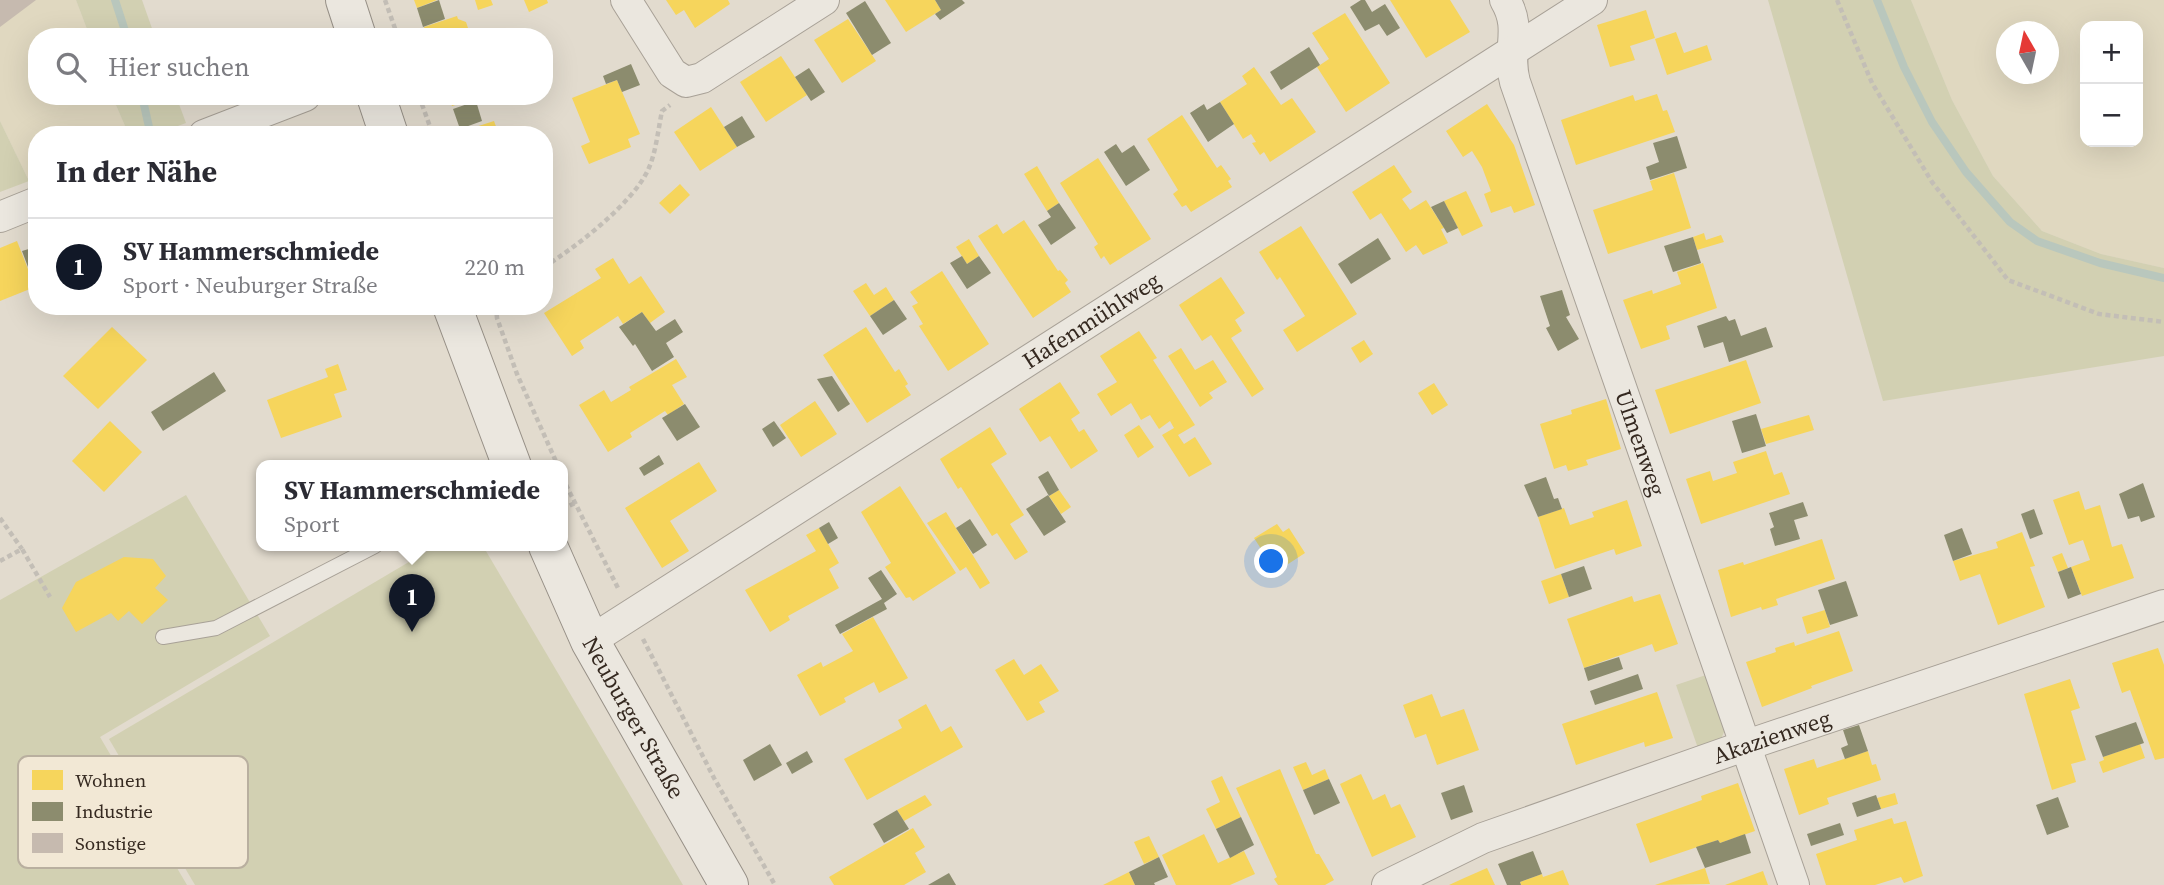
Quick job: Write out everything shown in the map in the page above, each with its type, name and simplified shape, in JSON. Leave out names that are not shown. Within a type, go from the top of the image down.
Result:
[{"type":"street","points":[[345,0],[354,28]]},
{"type":"street","points":[[626,0],[672,73],[686,82],[702,78],[824,0]]},
{"type":"street","name":"Ulmenweg","points":[[1506,0],[1516,27],[1511,51],[1515,82],[1794,885]]},
{"type":"street","name":"Hafenmühlweg","points":[[590,641],[1592,0]]},
{"type":"street","points":[[227,126],[282,105]]},
{"type":"street","points":[[379,105],[386,126]]},
{"type":"street","points":[[0,217],[28,206]]},
{"type":"street","points":[[455,315],[510,460]]},
{"type":"street","name":"Neuburger Straße","points":[[550,551],[590,641],[729,885]]},
{"type":"street","name":"Akazienweg","points":[[1387,885],[1483,838],[1747,745],[2164,605]]},
{"type":"lane","points":[[163,637],[216,628],[365,551]]},
{"type":"path","points":[[385,0],[395,28]]},
{"type":"path","points":[[1837,0],[1872,83],[1932,182],[2008,280],[2099,314],[2164,323]]},
{"type":"path","points":[[553,261],[581,242],[628,198],[648,170],[662,111],[679,99],[686,82]]},
{"type":"path","points":[[422,105],[430,126]]},
{"type":"path","points":[[497,315],[517,374],[555,460]]},
{"type":"path","name":"Neuburger Straße","points":[[568,489],[714,778],[775,885]]},
{"type":"path","points":[[568,506],[575,503]]},
{"type":"path","points":[[0,518],[50,597]]},
{"type":"path","points":[[0,561],[22,549]]},
{"type":"shaded area","points":[[0,0],[76,0],[87,28],[28,28],[28,105],[116,105],[125,126],[28,126],[28,179],[0,121]]},
{"type":"shaded area","points":[[76,0],[142,0],[152,28],[87,28]]},
{"type":"shaded area","points":[[1768,0],[1911,0],[1952,100],[1993,176],[2042,231],[2101,254],[2164,268],[2164,356],[1883,401]]},
{"type":"shaded area","points":[[1911,0],[2164,0],[2164,268],[2101,254],[2042,231],[1993,176],[1952,100]]},
{"type":"shaded area","points":[[116,105],[179,105],[186,123],[178,126],[125,126]]},
{"type":"shaded area","points":[[0,121],[28,181],[0,192]]},
{"type":"shaded area","points":[[186,495],[270,636],[100,737],[111,756],[18,756],[18,868],[177,868],[187,885],[0,885],[0,600]]},
{"type":"shaded area","points":[[428,551],[486,551],[683,885],[195,885],[185,868],[248,868],[248,756],[119,756],[109,739]]},
{"type":"shaded area","points":[[1709,674],[1727,725],[1721,739],[1700,754],[1676,685]]},
{"type":"building: Wohnen","points":[[414,0],[437,0],[417,8]]},
{"type":"building: Wohnen","points":[[475,0],[491,0],[493,5],[478,10]]},
{"type":"building: Wohnen","points":[[524,0],[547,0],[548,3],[529,12]]},
{"type":"building: Wohnen","points":[[666,0],[728,0],[730,4],[695,28],[684,10],[676,15]]},
{"type":"building: Wohnen","points":[[885,0],[935,0],[941,10],[906,32]]},
{"type":"building: Wohnen","points":[[1390,0],[1450,0],[1470,32],[1426,58]]},
{"type":"building: Wohnen","points":[[1646,10],[1655,38],[1630,46],[1635,60],[1610,67],[1597,25]]},
{"type":"building: Wohnen","points":[[1345,13],[1390,83],[1346,112],[1317,67],[1329,59],[1312,33]]},
{"type":"building: Wohnen","points":[[457,16],[466,22],[468,28],[424,28]]},
{"type":"building: Wohnen","points":[[848,19],[876,61],[842,83],[814,40]]},
{"type":"building: Wohnen","points":[[1676,32],[1684,53],[1707,45],[1712,60],[1667,75],[1655,39]]},
{"type":"building: Wohnen","points":[[781,56],[807,95],[766,122],[740,82]]},
{"type":"building: Wohnen","points":[[1254,67],[1281,105],[1292,98],[1316,132],[1270,162],[1264,152],[1260,155],[1252,143],[1256,142],[1251,134],[1243,139],[1220,102],[1247,84],[1242,76]]},
{"type":"building: Wohnen","points":[[617,80],[640,134],[628,139],[631,147],[589,164],[581,146],[590,142],[572,98]]},
{"type":"building: Wohnen","points":[[1657,94],[1663,111],[1667,110],[1675,132],[1576,165],[1561,120],[1633,95],[1635,101]]},
{"type":"building: Wohnen","points":[[1487,104],[1514,145],[1535,205],[1514,213],[1511,206],[1491,213],[1484,194],[1491,191],[1482,167],[1472,151],[1463,157],[1446,131]]},
{"type":"building: Wohnen","points":[[711,107],[737,147],[700,171],[674,132]]},
{"type":"building: Wohnen","points":[[1182,115],[1217,168],[1221,165],[1231,179],[1228,181],[1232,187],[1191,212],[1186,205],[1182,207],[1173,194],[1178,190],[1147,139]]},
{"type":"building: Wohnen","points":[[494,121],[496,126],[479,126]]},
{"type":"building: Wohnen","points":[[1098,158],[1151,239],[1110,265],[1104,256],[1101,259],[1094,247],[1098,244],[1060,183]]},
{"type":"building: Wohnen","points":[[1394,165],[1412,192],[1402,199],[1410,210],[1426,200],[1444,228],[1441,229],[1448,243],[1423,255],[1416,245],[1406,252],[1381,213],[1370,220],[1352,192]]},
{"type":"building: Wohnen","points":[[1037,166],[1059,203],[1047,211],[1024,174]]},
{"type":"building: Wohnen","points":[[1674,173],[1691,228],[1608,254],[1593,210],[1653,190],[1650,181]]},
{"type":"building: Wohnen","points":[[680,184],[690,195],[670,214],[659,203]]},
{"type":"building: Wohnen","points":[[1466,191],[1483,226],[1462,236],[1444,201]]},
{"type":"building: Wohnen","points":[[1024,220],[1058,271],[1068,280],[1065,283],[1071,292],[1033,318],[978,236],[997,224],[1003,234]]},
{"type":"building: Wohnen","points":[[1301,226],[1357,314],[1297,352],[1283,330],[1305,316],[1280,277],[1277,280],[1259,252]]},
{"type":"building: Wohnen","points":[[1704,233],[1706,240],[1721,235],[1724,242],[1697,250],[1693,237]]},
{"type":"building: Wohnen","points":[[969,239],[979,256],[967,264],[956,247]]},
{"type":"building: Wohnen","points":[[17,241],[28,269],[28,290],[0,301],[0,248]]},
{"type":"building: Wohnen","points":[[613,258],[629,284],[641,276],[665,312],[650,323],[642,312],[623,324],[618,316],[580,341],[584,348],[572,356],[545,315],[553,315],[553,307],[601,278],[595,269]]},
{"type":"building: Wohnen","points":[[1703,263],[1717,308],[1666,326],[1670,339],[1641,349],[1623,300],[1652,290],[1653,294],[1681,284],[1677,272]]},
{"type":"building: Wohnen","points":[[942,271],[989,344],[948,371],[919,326],[923,324],[912,306],[918,303],[910,292]]},
{"type":"building: Wohnen","points":[[1221,277],[1245,313],[1235,320],[1242,331],[1231,338],[1264,389],[1252,397],[1211,335],[1202,341],[1179,305]]},
{"type":"building: Wohnen","points":[[866,283],[874,295],[886,287],[894,300],[870,316],[853,291]]},
{"type":"building: Wohnen","points":[[112,327],[147,360],[98,409],[63,376]]},
{"type":"building: Wohnen","points":[[866,327],[895,372],[899,369],[911,395],[867,423],[823,355]]},
{"type":"building: Wohnen","points":[[1139,331],[1157,358],[1153,360],[1195,425],[1178,435],[1184,444],[1195,437],[1212,464],[1189,477],[1162,435],[1174,428],[1170,421],[1159,429],[1150,415],[1141,420],[1131,403],[1111,416],[1097,394],[1117,382],[1100,356]]},
{"type":"building: Wohnen","points":[[1364,340],[1373,354],[1360,363],[1351,348]]},
{"type":"building: Wohnen","points":[[1181,348],[1195,370],[1213,360],[1227,382],[1209,393],[1213,398],[1200,407],[1168,356]]},
{"type":"building: Wohnen","points":[[676,359],[687,377],[672,385],[684,404],[668,415],[665,411],[630,433],[632,437],[608,452],[579,405],[604,390],[611,402],[631,390],[629,387]]},
{"type":"building: Wohnen","points":[[1746,360],[1761,403],[1670,434],[1655,390]]},
{"type":"building: Wohnen","points":[[338,364],[347,390],[334,394],[342,417],[281,438],[267,400],[328,377],[325,369]]},
{"type":"building: Wohnen","points":[[1060,382],[1080,413],[1071,419],[1079,432],[1084,429],[1098,451],[1071,469],[1050,436],[1040,442],[1019,409]]},
{"type":"building: Wohnen","points":[[1434,383],[1448,405],[1432,415],[1418,393]]},
{"type":"building: Wohnen","points":[[1606,399],[1621,449],[1586,460],[1588,465],[1568,471],[1566,465],[1554,469],[1540,424],[1572,414],[1571,410]]},
{"type":"building: Wohnen","points":[[815,401],[837,434],[801,457],[780,425]]},
{"type":"building: Wohnen","points":[[1809,415],[1814,430],[1766,444],[1761,429]]},
{"type":"building: Wohnen","points":[[110,421],[142,452],[104,492],[72,461]]},
{"type":"building: Wohnen","points":[[1139,425],[1154,447],[1138,458],[1124,435]]},
{"type":"building: Wohnen","points":[[990,427],[1007,454],[991,464],[1024,515],[1010,524],[1028,552],[1015,560],[997,533],[992,536],[940,459]]},
{"type":"building: Wohnen","points":[[1766,451],[1774,475],[1782,472],[1790,494],[1701,524],[1686,479],[1710,471],[1713,481],[1737,473],[1733,462]]},
{"type":"building: Wohnen","points":[[699,462],[717,491],[670,521],[689,551],[662,568],[625,508]]},
{"type":"building: Wohnen","points":[[900,486],[956,573],[913,601],[910,597],[906,598],[885,567],[891,563],[861,512]]},
{"type":"building: Wohnen","points":[[1059,490],[1071,507],[1061,514],[1049,496]]},
{"type":"building: Wohnen","points":[[2079,491],[2085,510],[2100,505],[2112,547],[2122,544],[2134,578],[2082,596],[2071,567],[2090,560],[2083,540],[2069,545],[2053,500]]},
{"type":"building: Wohnen","points":[[1627,500],[1642,546],[1616,555],[1614,549],[1555,569],[1538,517],[1564,508],[1570,525],[1594,517],[1592,512]]},
{"type":"building: Wohnen","points":[[946,512],[990,583],[980,589],[966,567],[960,571],[927,523]]},
{"type":"building: Wohnen","points":[[1277,524],[1283,532],[1289,528],[1305,553],[1276,572],[1254,538]]},
{"type":"building: Wohnen","points":[[819,528],[839,563],[829,569],[839,588],[788,616],[790,620],[770,632],[745,590],[816,551],[806,535]]},
{"type":"building: Wohnen","points":[[2022,532],[2035,566],[2030,567],[2045,607],[1998,625],[1980,574],[1960,581],[1953,561],[1998,548],[1996,542]]},
{"type":"building: Wohnen","points":[[1822,539],[1835,579],[1776,599],[1778,605],[1762,610],[1761,607],[1731,617],[1718,570],[1743,562],[1744,565]]},
{"type":"building: Wohnen","points":[[2062,553],[2068,568],[2058,572],[2052,557]]},
{"type":"building: Wohnen","points":[[124,557],[153,559],[166,576],[155,588],[168,600],[142,624],[129,611],[118,621],[111,613],[76,632],[62,608],[76,582]]},
{"type":"building: Wohnen","points":[[1561,574],[1569,597],[1549,604],[1541,581]]},
{"type":"building: Wohnen","points":[[1660,594],[1678,644],[1655,652],[1652,644],[1584,668],[1567,619],[1632,596],[1634,602]]},
{"type":"building: Wohnen","points":[[1825,610],[1830,627],[1807,634],[1802,617]]},
{"type":"building: Wohnen","points":[[873,617],[908,678],[879,693],[874,682],[844,698],[846,702],[820,716],[797,675],[821,662],[823,667],[853,651],[842,634]]},
{"type":"building: Wohnen","points":[[1839,631],[1853,671],[1762,707],[1746,662],[1776,652],[1775,648],[1794,642],[1795,646]]},
{"type":"building: Wohnen","points":[[2158,648],[2164,665],[2164,758],[2155,760],[2130,690],[2122,693],[2112,663]]},
{"type":"building: Wohnen","points":[[1014,659],[1024,675],[1041,664],[1059,691],[1039,702],[1045,712],[1027,721],[995,670]]},
{"type":"building: Wohnen","points":[[2070,679],[2080,708],[2071,711],[2086,760],[2071,764],[2076,782],[2052,790],[2024,694]]},
{"type":"building: Wohnen","points":[[1657,692],[1673,738],[1645,747],[1644,742],[1576,765],[1562,724]]},
{"type":"building: Wohnen","points":[[1432,694],[1441,717],[1464,709],[1479,750],[1437,765],[1426,734],[1415,738],[1403,705]]},
{"type":"building: Wohnen","points":[[926,704],[941,732],[951,726],[963,747],[867,800],[844,759],[902,728],[898,720]]},
{"type":"building: Wohnen","points":[[2140,744],[2145,758],[2103,773],[2099,762],[2104,760],[2103,757]]},
{"type":"building: Wohnen","points":[[1868,751],[1881,780],[1827,798],[1829,804],[1799,815],[1784,769],[1814,759],[1817,768]]},
{"type":"building: Wohnen","points":[[1306,762],[1312,775],[1325,769],[1329,779],[1303,790],[1293,767]]},
{"type":"building: Wohnen","points":[[1280,769],[1316,854],[1319,854],[1334,880],[1325,885],[1278,885],[1274,879],[1277,877],[1236,788]]},
{"type":"building: Wohnen","points":[[1361,774],[1373,800],[1385,794],[1391,808],[1400,804],[1416,837],[1372,857],[1340,784]]},
{"type":"building: Wohnen","points":[[1222,776],[1241,817],[1216,829],[1206,809],[1220,802],[1211,781]]},
{"type":"building: Wohnen","points":[[1738,783],[1755,831],[1720,843],[1718,840],[1650,863],[1636,824],[1702,800],[1701,796]]},
{"type":"building: Wohnen","points":[[1895,793],[1898,804],[1881,809],[1877,798]]},
{"type":"building: Wohnen","points":[[925,795],[932,805],[904,821],[897,810]]},
{"type":"building: Wohnen","points":[[1892,818],[1894,824],[1906,821],[1923,876],[1904,883],[1901,877],[1875,885],[1826,885],[1816,854],[1857,840],[1854,830]]},
{"type":"building: Wohnen","points":[[913,828],[925,847],[915,853],[926,872],[904,885],[834,885],[829,877]]},
{"type":"building: Wohnen","points":[[1204,834],[1218,863],[1244,851],[1255,874],[1230,885],[1176,885],[1162,855]]},
{"type":"building: Wohnen","points":[[1149,836],[1159,857],[1144,864],[1134,842]]},
{"type":"building: Wohnen","points":[[1487,868],[1495,885],[1449,885],[1462,879]]},
{"type":"building: Wohnen","points":[[1705,868],[1710,884],[1655,885]]},
{"type":"building: Wohnen","points":[[1563,870],[1569,885],[1521,885],[1520,882],[1542,874],[1543,877]]},
{"type":"building: Wohnen","points":[[1763,871],[1768,885],[1725,885]]},
{"type":"building: Wohnen","points":[[1129,872],[1135,885],[1103,885]]},
{"type":"building: Industrie","points":[[439,0],[445,19],[423,27],[417,8]]},
{"type":"building: Industrie","points":[[935,0],[962,0],[965,3],[940,20],[935,14],[941,10]]},
{"type":"building: Industrie","points":[[1365,0],[1372,12],[1385,4],[1400,28],[1387,36],[1379,24],[1365,31],[1350,7]]},
{"type":"building: Industrie","points":[[865,1],[891,43],[872,55],[846,13]]},
{"type":"building: Industrie","points":[[1309,47],[1320,65],[1281,90],[1270,72]]},
{"type":"building: Industrie","points":[[631,64],[640,85],[622,92],[617,80],[606,84],[603,76]]},
{"type":"building: Industrie","points":[[809,68],[825,92],[811,101],[795,77]]},
{"type":"building: Industrie","points":[[1220,102],[1234,124],[1208,142],[1190,113],[1204,104],[1207,110]]},
{"type":"building: Industrie","points":[[477,105],[482,121],[459,126],[453,109]]},
{"type":"building: Industrie","points":[[742,116],[755,137],[737,147],[724,127]]},
{"type":"building: Industrie","points":[[1677,136],[1687,168],[1650,180],[1646,167],[1659,162],[1653,143]]},
{"type":"building: Industrie","points":[[1116,144],[1122,153],[1134,145],[1150,170],[1126,186],[1104,152]]},
{"type":"building: Industrie","points":[[1444,201],[1458,228],[1447,233],[1431,207]]},
{"type":"building: Industrie","points":[[1059,203],[1076,228],[1051,245],[1038,225],[1051,217],[1047,211]]},
{"type":"building: Industrie","points":[[1693,237],[1701,263],[1673,272],[1664,246]]},
{"type":"building: Industrie","points":[[1378,238],[1391,259],[1351,284],[1338,264]]},
{"type":"building: Industrie","points":[[28,249],[28,267],[22,251]]},
{"type":"building: Industrie","points":[[962,256],[967,264],[979,256],[991,273],[967,289],[950,263]]},
{"type":"building: Industrie","points":[[1562,290],[1570,315],[1566,317],[1579,339],[1558,351],[1546,328],[1550,326],[1540,296]]},
{"type":"building: Industrie","points":[[894,300],[907,319],[883,335],[870,316]]},
{"type":"building: Industrie","points":[[642,312],[656,331],[675,319],[683,332],[666,343],[674,357],[652,371],[635,344],[633,346],[619,327]]},
{"type":"building: Industrie","points":[[1726,316],[1729,321],[1735,319],[1741,336],[1766,327],[1773,347],[1729,362],[1723,342],[1704,348],[1697,326]]},
{"type":"building: Industrie","points":[[214,372],[226,391],[163,431],[151,412]]},
{"type":"building: Industrie","points":[[832,376],[850,404],[838,412],[817,379]]},
{"type":"building: Industrie","points":[[685,404],[700,427],[677,441],[662,418]]},
{"type":"building: Industrie","points":[[1756,414],[1766,446],[1742,453],[1732,421]]},
{"type":"building: Industrie","points":[[774,421],[786,438],[773,447],[762,429]]},
{"type":"building: Industrie","points":[[659,455],[664,464],[644,476],[639,468]]},
{"type":"building: Industrie","points":[[1048,471],[1059,490],[1049,496],[1038,477]]},
{"type":"building: Industrie","points":[[1546,477],[1554,499],[1558,498],[1562,509],[1538,517],[1524,485]]},
{"type":"building: Industrie","points":[[2143,483],[2155,517],[2141,522],[2139,516],[2128,519],[2119,494]]},
{"type":"building: Industrie","points":[[1048,495],[1066,522],[1044,536],[1026,509]]},
{"type":"building: Industrie","points":[[1803,502],[1808,516],[1794,520],[1800,539],[1775,546],[1770,529],[1774,527],[1769,513]]},
{"type":"building: Industrie","points":[[2034,509],[2043,534],[2030,539],[2021,514]]},
{"type":"building: Industrie","points":[[970,519],[987,545],[973,554],[956,528]]},
{"type":"building: Industrie","points":[[829,522],[838,538],[828,544],[819,528]]},
{"type":"building: Industrie","points":[[1962,528],[1972,554],[1953,561],[1944,535]]},
{"type":"building: Industrie","points":[[1584,566],[1592,589],[1569,597],[1561,574]]},
{"type":"building: Industrie","points":[[2071,567],[2081,594],[2068,599],[2058,572]]},
{"type":"building: Industrie","points":[[881,570],[897,594],[884,603],[887,609],[840,634],[835,625],[882,599],[868,578]]},
{"type":"building: Industrie","points":[[1846,581],[1858,616],[1830,625],[1818,590]]},
{"type":"building: Industrie","points":[[1619,657],[1623,669],[1588,681],[1584,668]]},
{"type":"building: Industrie","points":[[1638,674],[1643,689],[1595,705],[1590,691]]},
{"type":"building: Industrie","points":[[2136,722],[2144,743],[2103,757],[2095,736]]},
{"type":"building: Industrie","points":[[1859,725],[1868,751],[1845,759],[1841,748],[1848,745],[1843,730]]},
{"type":"building: Industrie","points":[[770,744],[782,765],[754,781],[743,760]]},
{"type":"building: Industrie","points":[[807,751],[813,762],[792,774],[786,763]]},
{"type":"building: Industrie","points":[[1329,779],[1340,803],[1314,815],[1303,790]]},
{"type":"building: Industrie","points":[[1464,785],[1473,812],[1451,820],[1441,793]]},
{"type":"building: Industrie","points":[[1876,795],[1881,809],[1857,817],[1852,803]]},
{"type":"building: Industrie","points":[[2058,797],[2069,827],[2047,835],[2036,805]]},
{"type":"building: Industrie","points":[[897,810],[909,829],[884,843],[873,824]]},
{"type":"building: Industrie","points":[[1241,817],[1254,845],[1230,858],[1216,829]]},
{"type":"building: Industrie","points":[[1840,823],[1844,835],[1811,846],[1807,834]]},
{"type":"building: Industrie","points":[[1745,834],[1751,853],[1705,868],[1696,847],[1718,840],[1720,843]]},
{"type":"building: Industrie","points":[[1533,851],[1542,874],[1520,882],[1521,885],[1507,885],[1498,864]]},
{"type":"building: Industrie","points":[[1159,857],[1168,877],[1154,883],[1155,885],[1135,885],[1129,872]]},
{"type":"building: Industrie","points":[[949,873],[956,885],[928,885]]},
{"type":"building: Sonstige","points":[[0,0],[36,0],[0,27]]},
{"type":"waterway","points":[[115,0],[124,28]]},
{"type":"waterway","points":[[1877,0],[1904,67],[1932,122],[1966,172],[2010,222],[2037,241],[2100,263],[2164,278]]},
{"type":"waterway","points":[[144,105],[149,126]]},
{"type":"place","name":"SV Hammerschmiede","points":[[412,632]]}]
